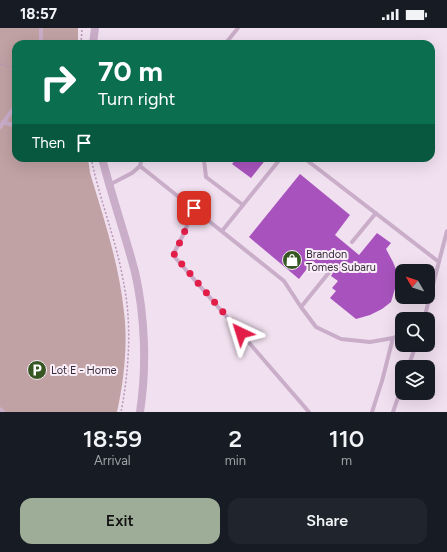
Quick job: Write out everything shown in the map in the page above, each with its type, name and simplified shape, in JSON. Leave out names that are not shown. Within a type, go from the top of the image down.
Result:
[{"type":"street","points":[[94,40],[95,28]]},
{"type":"street","points":[[103,162],[139,293],[143,346],[140,412]]},
{"type":"lane","points":[[41,28],[41,40]]},
{"type":"lane","points":[[228,40],[238,28]]},
{"type":"lane","points":[[0,127],[12,111]]},
{"type":"lane","points":[[4,122],[12,125]]},
{"type":"lane","points":[[109,185],[132,173],[140,166],[141,162]]},
{"type":"lane","points":[[204,162],[206,177],[243,205]]},
{"type":"lane","points":[[222,231],[278,162]]},
{"type":"lane","points":[[309,162],[439,262]]},
{"type":"lane","points":[[140,166],[284,280],[316,327],[341,339],[370,342],[393,338],[372,412]]},
{"type":"lane","points":[[194,208],[174,255],[309,412]]},
{"type":"lane","points":[[352,242],[376,213]]},
{"type":"lane","points":[[426,312],[447,231]]},
{"type":"lane","points":[[301,307],[331,270]]},
{"type":"lane","points":[[393,412],[397,400]]},
{"type":"lane","points":[[0,409],[3,412]]},
{"type":"path","points":[[81,40],[82,28]]},
{"type":"path","points":[[0,64],[12,68]]},
{"type":"path","points":[[92,162],[105,214],[117,251],[125,286],[128,324],[128,356],[121,412]]},
{"type":"shaded area","points":[[0,28],[78,28],[78,40],[12,40],[12,162],[89,162],[90,173],[115,259],[122,294],[126,337],[125,362],[117,412],[0,412]]},
{"type":"building","points":[[234,162],[264,162],[251,178],[232,164]]},
{"type":"building","points":[[300,174],[350,215],[335,235],[359,255],[377,233],[391,243],[386,249],[395,267],[395,289],[391,302],[382,309],[370,315],[356,319],[330,298],[336,291],[332,288],[338,281],[331,276],[334,271],[333,267],[329,267],[326,271],[313,261],[299,279],[249,237]]},
{"type":"place","name":"Brandon Tomes Subaru","points":[[292,260]]},
{"type":"place","name":"Lot E - Home","points":[[37,370]]},
{"type":"route","points":[[194,208],[174,255],[241,333]]}]
